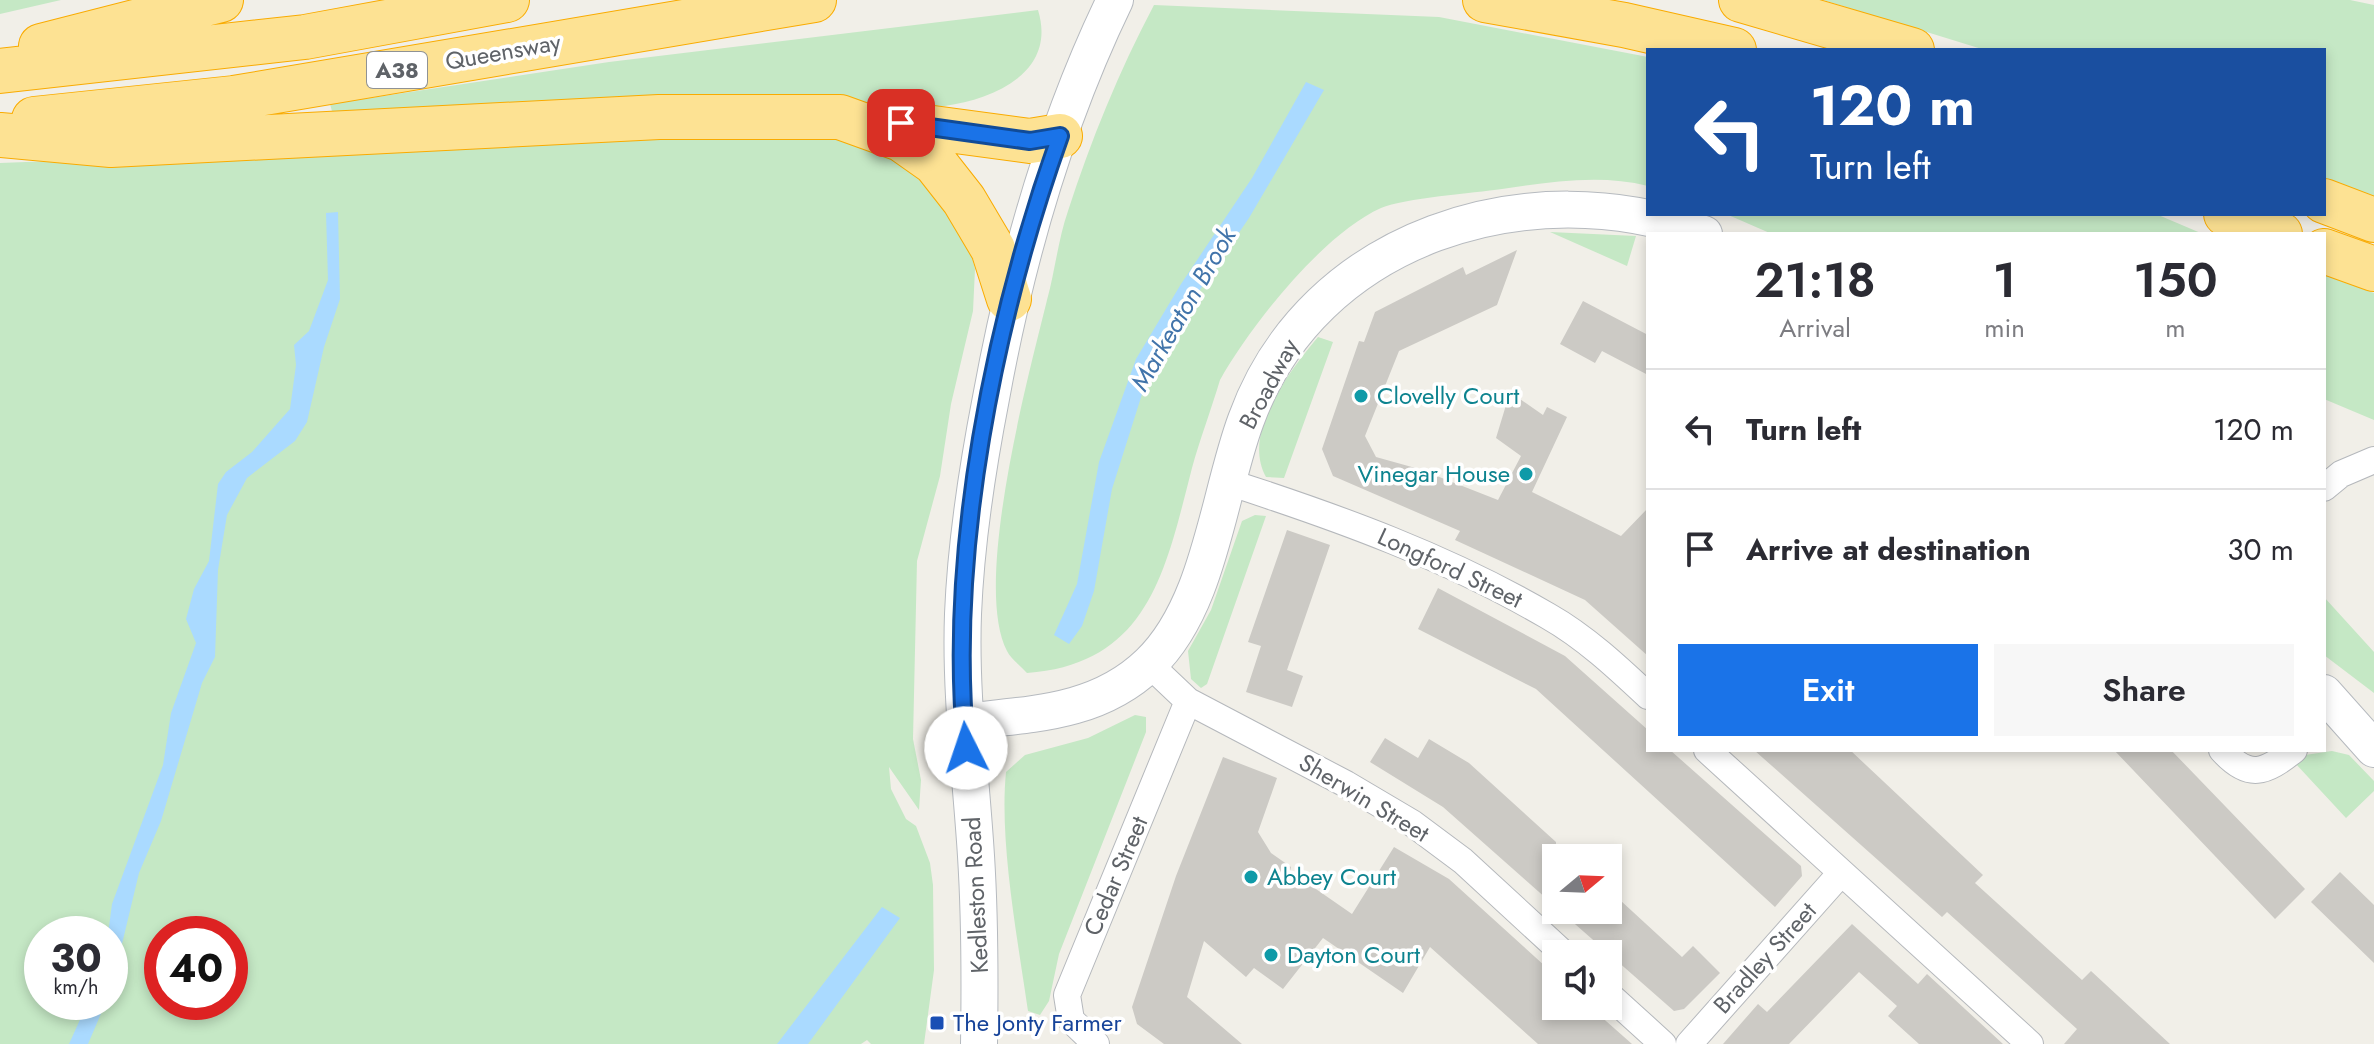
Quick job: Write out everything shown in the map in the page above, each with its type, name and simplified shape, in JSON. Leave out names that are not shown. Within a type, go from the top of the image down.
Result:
[{"type":"highway","points":[[0,57],[221,0]]},
{"type":"highway","name":"Queensway","points":[[0,71],[305,37],[507,0]]},
{"type":"highway","name":"Queensway","points":[[0,122],[234,98],[814,0]]},
{"type":"highway","points":[[1485,0],[1624,25],[1725,48]]},
{"type":"highway","points":[[1741,0],[1905,48]]},
{"type":"highway","points":[[0,135],[111,145],[659,117],[840,117],[931,125],[1019,140],[1060,136]]},
{"type":"highway","points":[[840,117],[901,139],[935,163],[959,191],[993,249],[1009,299]]},
{"type":"highway","points":[[2326,202],[2374,220]]},
{"type":"highway","points":[[2231,216],[2275,232]]},
{"type":"highway","points":[[2326,252],[2374,269]]},
{"type":"street","name":"Kedleston Road","points":[[979,1044],[976,855],[963,722],[963,615],[970,508],[1009,299],[1028,228],[1095,41],[1115,0]]},
{"type":"street","name":"Broadway","points":[[963,722],[1072,709],[1114,692],[1149,664],[1164,646],[1203,568],[1246,418],[1293,337],[1314,311],[1347,282],[1416,239],[1466,222],[1551,210],[1646,216],[1698,232]]},
{"type":"street","points":[[2326,486],[2341,474],[2374,460]]},
{"type":"street","name":"Longford Street","points":[[1228,482],[1357,525],[1454,566],[1550,616],[1601,653],[1646,694]]},
{"type":"street","name":"Sherwin Street","points":[[1149,664],[1188,701],[1334,777],[1412,823],[1463,861],[1549,940]]},
{"type":"street","name":"Cedar Street","points":[[1096,1044],[1071,1020],[1067,995],[1188,701]]},
{"type":"street","points":[[2329,708],[2374,749]]},
{"type":"street","points":[[1709,752],[2030,1044]]},
{"type":"street","points":[[2224,752],[2237,767],[2250,770],[2267,769],[2291,752]]},
{"type":"street","name":"Bradley Street","points":[[1689,1044],[1841,873]]},
{"type":"street","points":[[1622,1007],[1663,1044]]},
{"type":"green space","points":[[0,0],[61,0],[0,14]]},
{"type":"green space","points":[[1823,0],[2350,0],[2374,5],[2374,198],[2326,180],[2326,48],[1979,48]]},
{"type":"green space","points":[[1154,5],[1439,17],[1646,57],[1646,186],[1612,180],[1575,180],[1392,204],[1359,221],[1336,238],[1269,308],[1220,380],[1195,457],[1173,541],[1146,605],[1126,631],[1101,651],[1068,666],[1027,673],[1007,651],[998,620],[996,578],[1007,478],[1065,222],[1086,158],[1129,55]]},
{"type":"green space","points":[[1038,10],[1042,32],[1039,50],[1030,66],[1001,89],[983,97],[945,106],[604,99],[333,115],[330,104],[609,62]]},
{"type":"green space","points":[[824,132],[907,156],[969,244],[975,269],[973,311],[951,404],[940,476],[917,561],[913,739],[921,780],[919,810],[889,767],[891,789],[906,819],[916,826],[930,863],[933,885],[934,970],[924,1044],[871,1044],[867,1040],[861,1044],[0,1044],[0,163]]},
{"type":"green space","points":[[1731,216],[2161,216],[2198,232],[1767,232]]},
{"type":"green space","points":[[1550,232],[1636,236],[1627,266]]},
{"type":"green space","points":[[2326,276],[2374,293],[2374,420],[2326,400]]},
{"type":"green space","points":[[1318,337],[1333,342],[1284,478],[1266,477],[1260,459],[1264,422],[1283,384]]},
{"type":"green space","points":[[1255,515],[1266,516],[1207,684],[1201,688],[1191,679],[1188,651],[1211,610],[1242,521]]},
{"type":"green space","points":[[2326,599],[2374,652],[2374,693],[2326,657]]},
{"type":"green space","points":[[1135,715],[1146,717],[1146,732],[1059,954],[1049,1001],[1040,1015],[1028,1011],[1007,860],[1006,772],[1025,755],[1088,738]]},
{"type":"green space","points":[[2326,752],[2349,755],[2374,781],[2374,791],[2346,818],[2295,763],[2305,755]]},
{"type":"water","name":"Markeaton Brook","points":[[1306,82],[1324,90],[1249,218],[1182,316],[1143,391],[1112,489],[1094,591],[1082,626],[1069,644],[1054,635],[1077,584],[1099,462],[1136,359],[1181,284],[1252,178]]},
{"type":"water","points":[[338,212],[340,299],[324,347],[307,422],[295,441],[247,478],[227,515],[218,570],[215,657],[202,683],[161,821],[139,873],[128,919],[128,916],[110,916],[112,904],[163,765],[171,713],[196,643],[186,619],[194,589],[209,561],[218,484],[226,472],[252,452],[290,409],[296,365],[294,345],[309,331],[328,280],[326,213]]},
{"type":"water","points":[[882,907],[900,918],[808,1044],[777,1044]]},
{"type":"water","points":[[80,1020],[98,1020],[88,1044],[69,1044]]},
{"type":"building","points":[[1517,250],[1497,305],[1399,351],[1365,436],[1376,457],[1419,469],[1498,500],[1521,456],[1496,438],[1510,392],[1543,415],[1547,407],[1567,417],[1532,492],[1621,536],[1646,510],[1646,654],[1585,600],[1455,540],[1460,531],[1333,476],[1322,449],[1359,341],[1364,342],[1375,312],[1463,267],[1466,275]]},
{"type":"building","points":[[1583,301],[1646,334],[1646,374],[1602,351],[1595,363],[1560,344]]},
{"type":"building","points":[[1287,530],[1330,545],[1287,670],[1303,676],[1292,707],[1246,692],[1261,646],[1248,642]]},
{"type":"building","points":[[1438,588],[1565,656],[1646,728],[1646,752],[1672,752],[1801,866],[1802,876],[1775,907],[1536,689],[1418,629]]},
{"type":"building","points":[[1385,738],[1418,758],[1429,739],[1469,763],[1556,842],[1542,844],[1542,895],[1443,807],[1370,762]]},
{"type":"building","points":[[1756,752],[1852,752],[1983,875],[1975,883],[2082,980],[2091,971],[2170,1044],[2064,1044],[2077,1029],[1947,912],[1942,917]]},
{"type":"building","points":[[2116,752],[2173,752],[2305,889],[2275,919]]},
{"type":"building","points":[[1223,757],[1277,778],[1258,832],[1271,853],[1291,867],[1290,871],[1352,914],[1394,847],[1449,879],[1542,963],[1542,1020],[1605,1020],[1632,1044],[1538,1044],[1430,947],[1403,993],[1323,938],[1283,989],[1254,968],[1246,977],[1204,941],[1187,997],[1242,1044],[1164,1044],[1137,1024],[1132,1007],[1176,876]]},
{"type":"building","points":[[2340,872],[2374,905],[2374,963],[2311,902]]},
{"type":"building","points":[[1622,902],[1682,957],[1693,946],[1720,973],[1684,1009],[1674,1011],[1622,965],[1622,940],[1593,940],[1575,924],[1622,924]]},
{"type":"building","points":[[1852,924],[1918,984],[1927,974],[2003,1044],[1919,1044],[1888,1016],[1897,1006],[1859,972],[1789,1044],[1723,1044],[1758,1004],[1767,1012]]},
{"type":"place","name":"Clovelly Court","points":[[1361,396]]},
{"type":"place","name":"Vinegar House","points":[[1526,474]]},
{"type":"place","name":"Abbey Court","points":[[1251,877]]},
{"type":"place","name":"Dayton Court","points":[[1271,955]]},
{"type":"place","name":"The Jonty Farmer","points":[[937,1023]]},
{"type":"route","points":[[901,123],[1030,141],[1060,136],[1028,228],[1009,299],[970,508],[963,615],[963,722],[966,748]]}]
